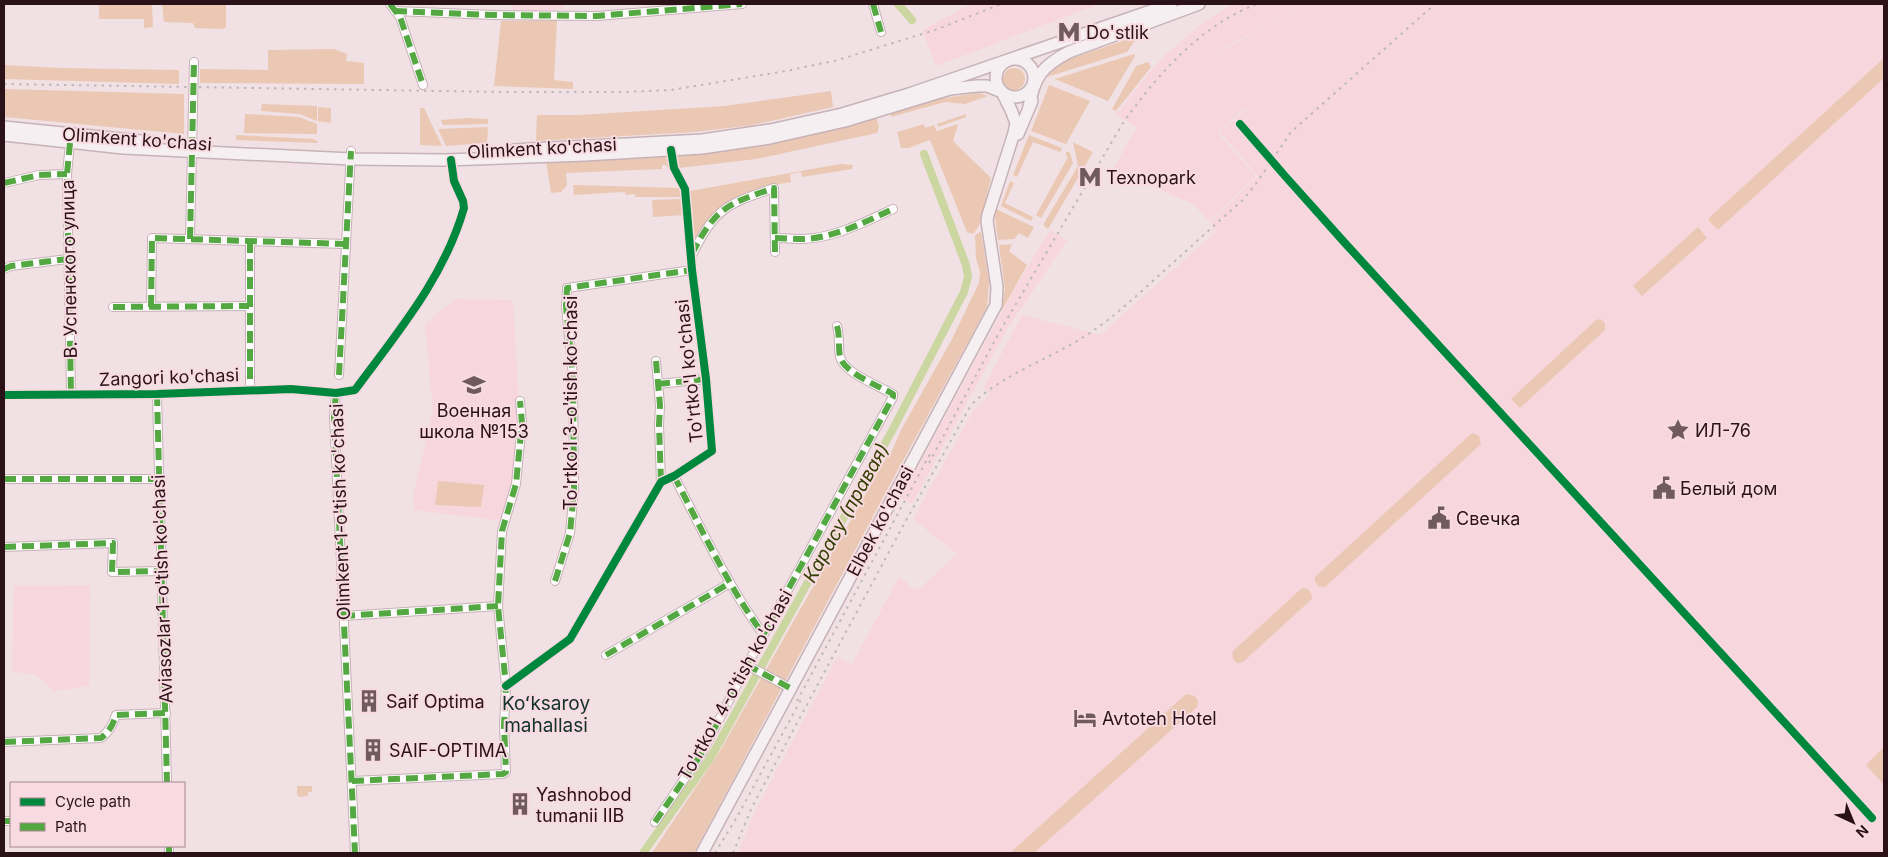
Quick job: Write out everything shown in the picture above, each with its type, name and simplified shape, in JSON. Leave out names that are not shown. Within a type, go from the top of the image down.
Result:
[{"type":"main road","points":[[1009,60],[1023,60],[1030,66],[1034,76],[1033,86],[1027,93],[1019,97],[1010,97],[1002,92],[996,82],[996,74],[1000,66],[1009,60],[1171,4]]},
{"type":"main road","name":"Elbek ko'chasi","points":[[1029,107],[1033,86],[1042,71],[1057,58],[1199,4]]},
{"type":"main road","name":"Elbek ko'chasi","points":[[702,853],[792,689],[996,305],[996,287],[987,222],[989,208],[1042,78],[1057,58]]},
{"type":"main road","name":"Olimkent ko'chasi","points":[[351,155],[444,154],[674,142],[731,137],[842,114],[1009,60]]},
{"type":"main road","name":"Olimkent ko'chasi","points":[[4,135],[70,144],[451,160],[671,150],[732,144],[845,121],[931,94],[961,87],[987,86],[1002,92]]},
{"type":"main road","name":"Elbek ko'chasi","points":[[1001,175],[1016,126],[1002,92]]},
{"type":"main road","name":"Olimkent ko'chasi","points":[[4,127],[191,148]]},
{"type":"street","points":[[390,4],[400,17],[423,85]]},
{"type":"street","points":[[395,11],[494,15],[597,16],[742,4]]},
{"type":"street","points":[[874,4],[881,32]]},
{"type":"street","points":[[190,238],[194,62]]},
{"type":"street","points":[[1240,124],[1344,242],[1872,818]]},
{"type":"street","name":"В. Успенского улица","points":[[70,144],[67,174],[71,394]]},
{"type":"street","name":"To'rtko'l ko'chasi","points":[[661,482],[674,476],[712,451],[685,189],[674,168],[671,150]]},
{"type":"street","points":[[339,375],[351,155]]},
{"type":"street","name":"Olimkent 1-o'tish ko'chasi","points":[[355,853],[334,416],[336,393],[355,390],[407,320],[448,254],[464,208],[463,201],[454,182],[451,160]]},
{"type":"street","points":[[4,183],[39,175],[67,174]]},
{"type":"street","points":[[691,256],[704,231],[725,208],[741,199],[774,188],[776,252]]},
{"type":"street","points":[[775,238],[804,239],[832,234],[866,222],[893,209]]},
{"type":"street","points":[[151,307],[152,238],[346,244]]},
{"type":"street","points":[[250,241],[250,390]]},
{"type":"street","points":[[4,269],[10,266],[68,259]]},
{"type":"street","name":"To'rtko'l 3-o'tish ko'chasi","points":[[555,581],[570,533],[574,490],[573,377],[566,306],[568,288],[692,270]]},
{"type":"street","points":[[113,307],[249,306]]},
{"type":"street","name":"To'rtko'l 4-o'tish ko'chasi","points":[[655,822],[702,753],[763,634],[893,397],[893,394],[850,370],[843,363],[840,355],[837,326]]},
{"type":"street","points":[[506,686],[566,644],[570,639],[661,482],[660,405],[656,361]]},
{"type":"street","points":[[658,384],[706,379]]},
{"type":"street","name":"Zangori ko'chasi","points":[[4,395],[156,394],[291,389],[336,393]]},
{"type":"street","name":"Aviasozlar 1-o'tish ko'chasi","points":[[156,394],[168,782]]},
{"type":"street","points":[[352,781],[504,774],[506,772],[504,725],[506,686],[498,606],[502,531],[517,475],[522,423],[520,401]]},
{"type":"street","points":[[674,476],[730,583],[763,634]]},
{"type":"street","points":[[4,479],[159,479]]},
{"type":"street","points":[[4,547],[113,543],[112,572],[162,571]]},
{"type":"street","points":[[606,655],[730,583]]},
{"type":"street","points":[[343,616],[498,606]]},
{"type":"street","points":[[747,665],[792,689]]},
{"type":"street","points":[[4,742],[101,738],[108,733],[116,715],[166,713]]},
{"type":"shaded area","points":[[99,4],[152,4],[153,27],[144,28],[144,19],[99,19]]},
{"type":"shaded area","points":[[162,4],[226,4],[226,27],[223,29],[195,28],[193,23],[164,22]]},
{"type":"shaded area","points":[[512,4],[563,4],[563,9],[512,11]]},
{"type":"shaded area","points":[[971,4],[1099,4],[936,66],[922,30]]},
{"type":"shaded area","points":[[1234,4],[1304,4],[1217,52],[1224,60],[1218,53],[1305,4],[1884,4],[1884,807],[1882,809],[1884,811],[1884,853],[738,853],[754,813],[837,658],[852,664],[899,577],[917,591],[957,554],[913,519],[972,413],[990,394],[984,387],[1022,315],[1100,335],[1216,232],[1210,222],[1258,176],[1220,132],[1246,109],[1258,120],[1245,107],[1218,133],[1256,176],[1209,221],[1193,204],[1113,169],[1137,127],[1116,115],[1163,57],[1204,22]]},
{"type":"shaded area","points":[[557,20],[554,80],[573,82],[573,89],[494,86],[501,21]]},
{"type":"shaded area","points":[[1134,37],[1136,39],[1127,52],[1047,77],[1061,62]]},
{"type":"shaded area","points":[[334,49],[347,54],[346,61],[364,63],[364,84],[200,83],[200,69],[268,70],[268,50]]},
{"type":"shaded area","points":[[1134,54],[1135,56],[1108,101],[1055,79]]},
{"type":"shaded area","points":[[1884,58],[1884,78],[1719,229],[1709,221],[1709,218]]},
{"type":"shaded area","points":[[1148,62],[1151,67],[1116,111],[1112,109],[1136,66]]},
{"type":"shaded area","points":[[4,65],[179,70],[179,84],[4,79]]},
{"type":"shaded area","points":[[1014,68],[1022,71],[1025,79],[1022,87],[1014,90],[1006,87],[1003,79],[1006,71]]},
{"type":"shaded area","points":[[1049,85],[1090,101],[1066,144],[1031,131]]},
{"type":"shaded area","points":[[4,89],[184,94],[184,134],[4,117]]},
{"type":"shaded area","points":[[831,91],[833,107],[753,125],[695,132],[536,141],[537,115],[579,115],[725,106]]},
{"type":"shaded area","points":[[979,93],[988,96],[965,104],[945,102],[891,117],[891,114],[936,99]]},
{"type":"shaded area","points":[[262,104],[317,106],[317,121],[300,114],[261,111]]},
{"type":"shaded area","points":[[318,107],[331,108],[331,123],[318,121]]},
{"type":"shaded area","points":[[420,108],[424,108],[442,146],[420,145]]},
{"type":"shaded area","points":[[245,114],[299,117],[317,124],[317,134],[244,133]]},
{"type":"shaded area","points":[[966,114],[966,117],[938,127],[937,124]]},
{"type":"shaded area","points":[[874,118],[877,119],[879,127],[877,133],[756,159],[679,168],[675,154],[726,149],[775,141],[825,131]]},
{"type":"shaded area","points":[[488,119],[488,124],[443,125],[441,120]]},
{"type":"shaded area","points":[[924,124],[925,128],[934,125],[937,131],[958,124],[953,141],[991,178],[979,226],[973,234],[967,232],[930,140],[908,148],[901,148],[897,132]]},
{"type":"shaded area","points":[[488,127],[487,143],[446,146],[438,129]]},
{"type":"shaded area","points":[[236,135],[313,139],[318,143],[236,140]]},
{"type":"shaded area","points":[[1029,135],[1062,148],[1060,152],[1033,142],[1017,177],[1013,175]]},
{"type":"shaded area","points":[[1073,142],[1093,152],[1048,229],[1043,225],[1078,166]]},
{"type":"shaded area","points":[[1068,151],[1073,163],[1041,218],[1036,215],[1068,157],[1065,154]]},
{"type":"shaded area","points":[[669,155],[670,166],[668,168],[666,165],[662,165],[662,169],[566,173],[567,185],[561,192],[551,193],[546,161]]},
{"type":"shaded area","points":[[840,164],[853,165],[852,169],[802,177],[801,172],[790,174],[791,182],[761,189],[734,200],[711,218],[701,229],[693,243],[690,191]]},
{"type":"shaded area","points":[[1010,181],[1014,183],[1005,203],[1033,217],[1031,221],[1001,206]]},
{"type":"shaded area","points":[[573,185],[680,188],[683,197],[635,197],[635,194],[626,195],[626,193],[622,192],[574,195]]},
{"type":"shaded area","points":[[683,199],[684,215],[653,217],[652,200]]},
{"type":"shaded area","points":[[996,209],[1034,227],[1028,238],[1019,233],[1014,239],[998,240],[995,217]]},
{"type":"shaded area","points":[[1698,227],[1707,238],[1642,296],[1633,286]]},
{"type":"shaded area","points":[[1050,230],[1067,240],[1004,334],[912,504],[901,498],[1012,293]]},
{"type":"shaded area","points":[[981,232],[989,282],[987,307],[887,490],[694,853],[652,853],[720,751],[886,458],[891,453],[901,430],[952,339],[979,283],[980,272],[976,258],[975,235]]},
{"type":"shaded area","points":[[1012,244],[1009,251],[1027,265],[1001,312],[1005,289],[999,245]]},
{"type":"shaded area","name":"Военная школа №153","points":[[455,299],[513,300],[520,425],[511,486],[502,521],[415,510],[413,496],[433,411],[425,324]]},
{"type":"shaded area","points":[[1600,319],[1605,323],[1605,330],[1520,408],[1511,399],[1596,320]]},
{"type":"shaded area","points":[[1472,433],[1479,436],[1481,444],[1325,587],[1318,586],[1315,577]]},
{"type":"shaded area","points":[[438,481],[484,485],[481,507],[435,505]]},
{"type":"shaded area","points":[[90,585],[89,686],[53,691],[36,674],[12,672],[14,586]]},
{"type":"shaded area","points":[[1302,588],[1307,588],[1310,591],[1312,599],[1243,662],[1238,663],[1235,661],[1232,657],[1233,651]]},
{"type":"shaded area","points":[[1186,694],[1195,696],[1198,701],[1197,707],[1034,853],[1010,853]]},
{"type":"shaded area","points":[[1884,747],[1884,785],[1866,765]]},
{"type":"shaded area","points":[[297,786],[312,786],[312,792],[308,792],[308,796],[300,797],[297,795]]},
{"type":"waterway","name":"Карасу (правая)","points":[[898,4],[912,20]]},
{"type":"waterway","name":"Карасу (правая)","points":[[643,853],[711,757],[893,429],[964,292],[968,277],[966,265],[924,154]]},
{"type":"railway","points":[[4,84],[504,92],[671,90],[786,71],[838,60],[935,30],[1001,4]]},
{"type":"railway","points":[[929,463],[1000,331],[1123,123],[1150,87],[1182,53],[1217,25],[1257,4]]},
{"type":"railway","points":[[733,853],[752,807],[904,524],[971,405],[999,383],[1079,340],[1125,306],[1243,200],[1291,132],[1435,4]]},
{"type":"railway","points":[[797,701],[930,454]]},
{"type":"railway","points":[[715,853],[737,817],[803,696]]},
{"type":"marked path","points":[[390,4],[400,17],[423,85]]},
{"type":"marked path","points":[[395,11],[494,15],[597,16],[742,4]]},
{"type":"marked path","points":[[873,4],[881,32]]},
{"type":"marked path","points":[[190,239],[194,62]]},
{"type":"marked path","points":[[70,143],[67,174],[71,394]]},
{"type":"marked path","points":[[339,375],[351,151]]},
{"type":"marked path","points":[[4,183],[39,175],[67,174]]},
{"type":"marked path","points":[[692,254],[708,227],[724,210],[733,204],[774,188],[775,252]]},
{"type":"marked path","points":[[775,238],[803,239],[826,236],[893,209]]},
{"type":"marked path","points":[[151,307],[152,238],[346,244]]},
{"type":"marked path","points":[[250,241],[250,390]]},
{"type":"marked path","points":[[4,269],[11,266],[68,259]]},
{"type":"marked path","points":[[555,581],[570,533],[574,490],[573,377],[566,306],[567,288],[692,270]]},
{"type":"marked path","points":[[113,307],[249,306]]},
{"type":"marked path","points":[[655,822],[702,753],[747,665],[893,397],[893,394],[855,374],[843,363],[840,357],[837,326]]},
{"type":"marked path","points":[[656,361],[660,405],[661,482]]},
{"type":"marked path","points":[[658,384],[706,379]]},
{"type":"marked path","points":[[336,393],[334,416],[355,853]]},
{"type":"marked path","points":[[157,394],[167,782]]},
{"type":"marked path","points":[[352,781],[503,774],[506,772],[504,725],[506,686],[498,606],[502,531],[516,484],[522,423],[520,401]]},
{"type":"marked path","points":[[674,476],[738,597],[763,634]]},
{"type":"marked path","points":[[4,479],[159,479]]},
{"type":"marked path","points":[[4,547],[113,543],[112,572],[161,571]]},
{"type":"marked path","points":[[606,655],[730,583]]},
{"type":"marked path","points":[[343,616],[498,606]]},
{"type":"marked path","points":[[747,665],[792,689]]},
{"type":"marked path","points":[[4,742],[101,738],[114,722],[116,715],[166,713]]},
{"type":"marked path","points":[[4,821],[10,821]]},
{"type":"marked path","points":[[169,847],[169,853]]},
{"type":"cycle path","points":[[1240,124],[1344,242],[1872,818]]},
{"type":"cycle path","points":[[506,686],[570,639],[661,482],[674,476],[712,451],[685,189],[674,168],[671,150]]},
{"type":"cycle path","points":[[4,395],[157,394],[291,389],[336,393],[355,390],[418,304],[432,281],[455,234],[464,208],[454,181],[451,160]]},
{"type":"place","name":"Do'stlik","points":[[1069,32]]},
{"type":"place","name":"Texnopark","points":[[1090,177]]},
{"type":"place","name":"Военная школа №153","points":[[474,385]]},
{"type":"place","name":"ИЛ-76","points":[[1678,430]]},
{"type":"place","name":"Белый дом","points":[[1664,488]]},
{"type":"place","name":"Свечка","points":[[1439,518]]},
{"type":"place","name":"Saif Optima","points":[[369,701]]},
{"type":"place","name":"Avtoteh Hotel","points":[[1085,718]]},
{"type":"place","name":"SAIF-OPTIMA","points":[[373,750]]},
{"type":"place","name":"Yashnobod tumanii IIB","points":[[520,804]]},
{"type":"district","name":"Koʻksaroy mahallasi","points":[[546,714]]}]
